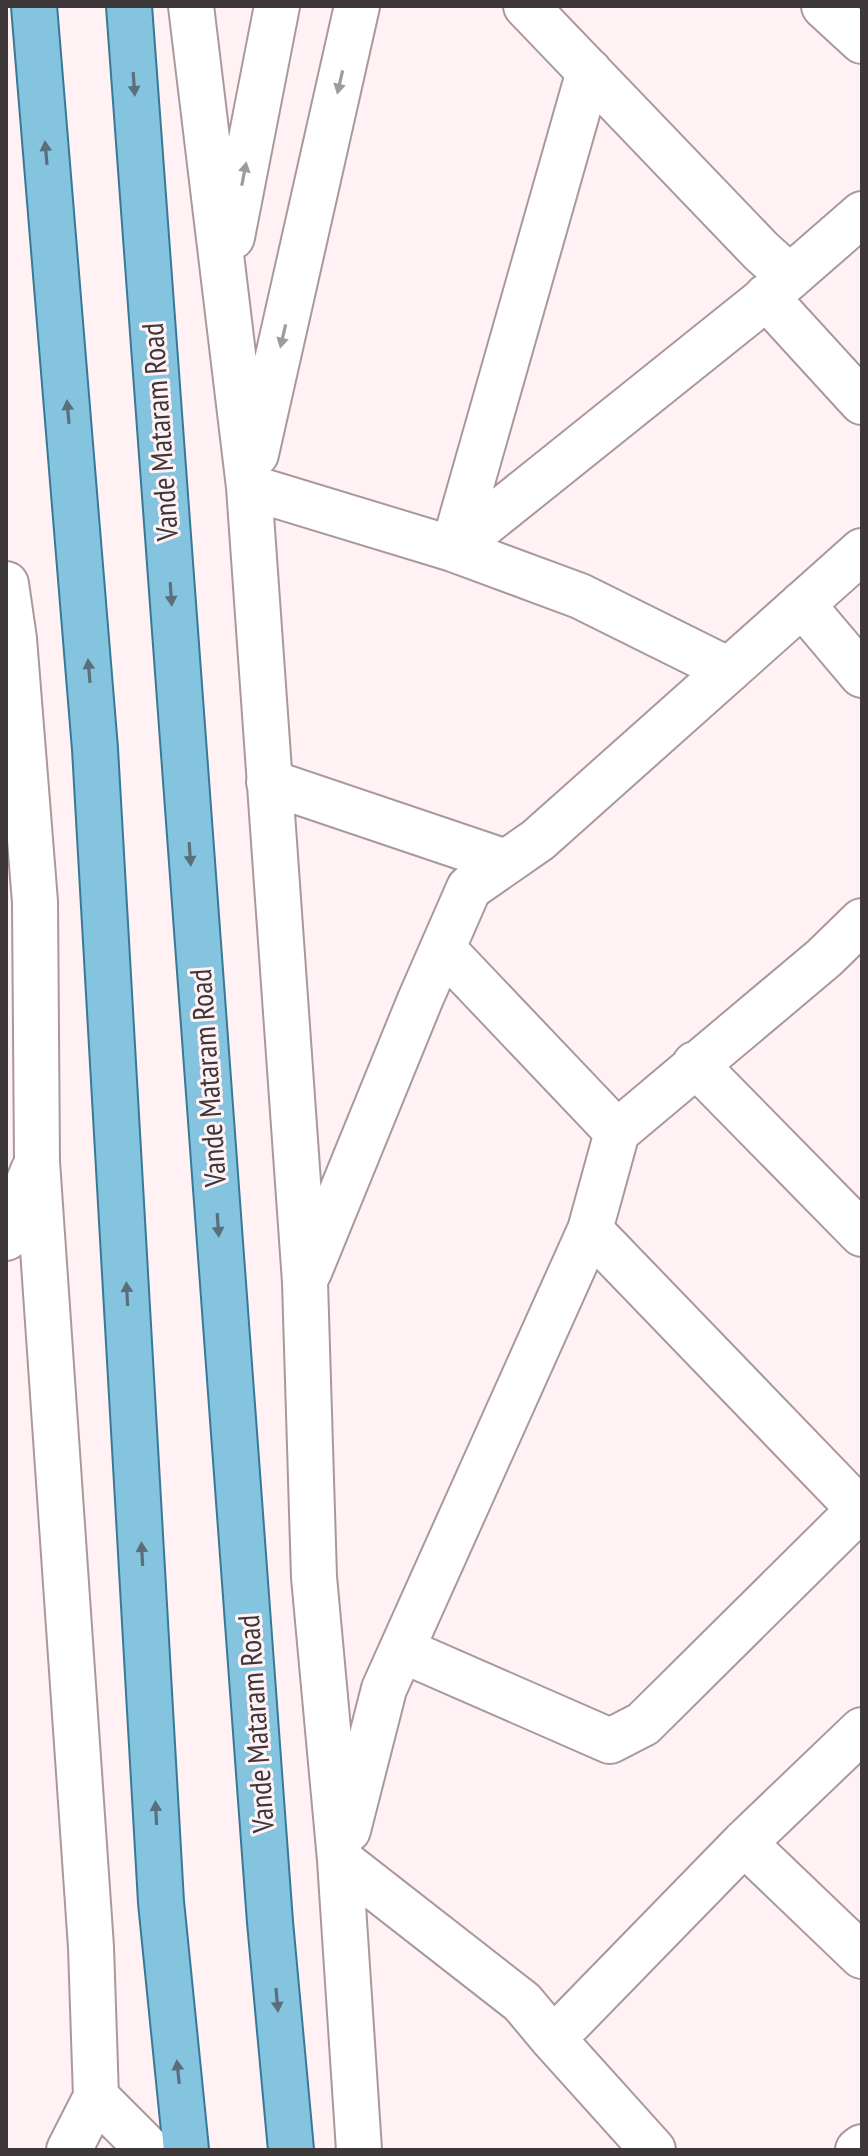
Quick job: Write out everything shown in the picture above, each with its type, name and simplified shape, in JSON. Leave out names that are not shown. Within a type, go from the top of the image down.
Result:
[{"type":"main road","points":[[34,6],[95,749],[161,1902],[186,2150]]},
{"type":"main road","name":"Vande Mataram Road","points":[[129,6],[259,1780],[291,2150]]},
{"type":"street","points":[[191,6],[249,487],[305,1282],[314,1577],[340,1860],[359,2150]]},
{"type":"street","points":[[224,278],[277,6]]},
{"type":"street","points":[[249,487],[357,6]]},
{"type":"street","points":[[526,6],[761,251],[778,287],[862,402]]},
{"type":"street","points":[[824,6],[862,41]]},
{"type":"street","points":[[453,549],[589,71]]},
{"type":"street","points":[[453,549],[778,287],[862,214]]},
{"type":"street","points":[[249,487],[453,549],[580,596],[729,670]]},
{"type":"street","points":[[305,1282],[469,888],[538,840],[862,551]]},
{"type":"street","points":[[6,584],[14,639],[35,902],[37,1162],[91,1947],[96,2097],[69,2150]]},
{"type":"street","points":[[802,604],[862,675]]},
{"type":"street","points":[[269,782],[506,862]]},
{"type":"street","points":[[6,981],[35,902]]},
{"type":"street","points":[[340,1860],[384,1689],[590,1230],[617,1132],[824,958],[858,934]]},
{"type":"street","points":[[443,949],[617,1132]]},
{"type":"street","points":[[695,1064],[862,1234]]},
{"type":"street","points":[[6,1238],[37,1162]]},
{"type":"street","points":[[402,1650],[610,1741],[643,1724],[861,1509],[590,1230]]},
{"type":"street","points":[[553,2039],[744,1843],[862,1730]]},
{"type":"street","points":[[744,1843],[862,1956]]},
{"type":"street","points":[[340,1860],[522,2002],[653,2150]]},
{"type":"street","points":[[96,2097],[149,2150]]}]
